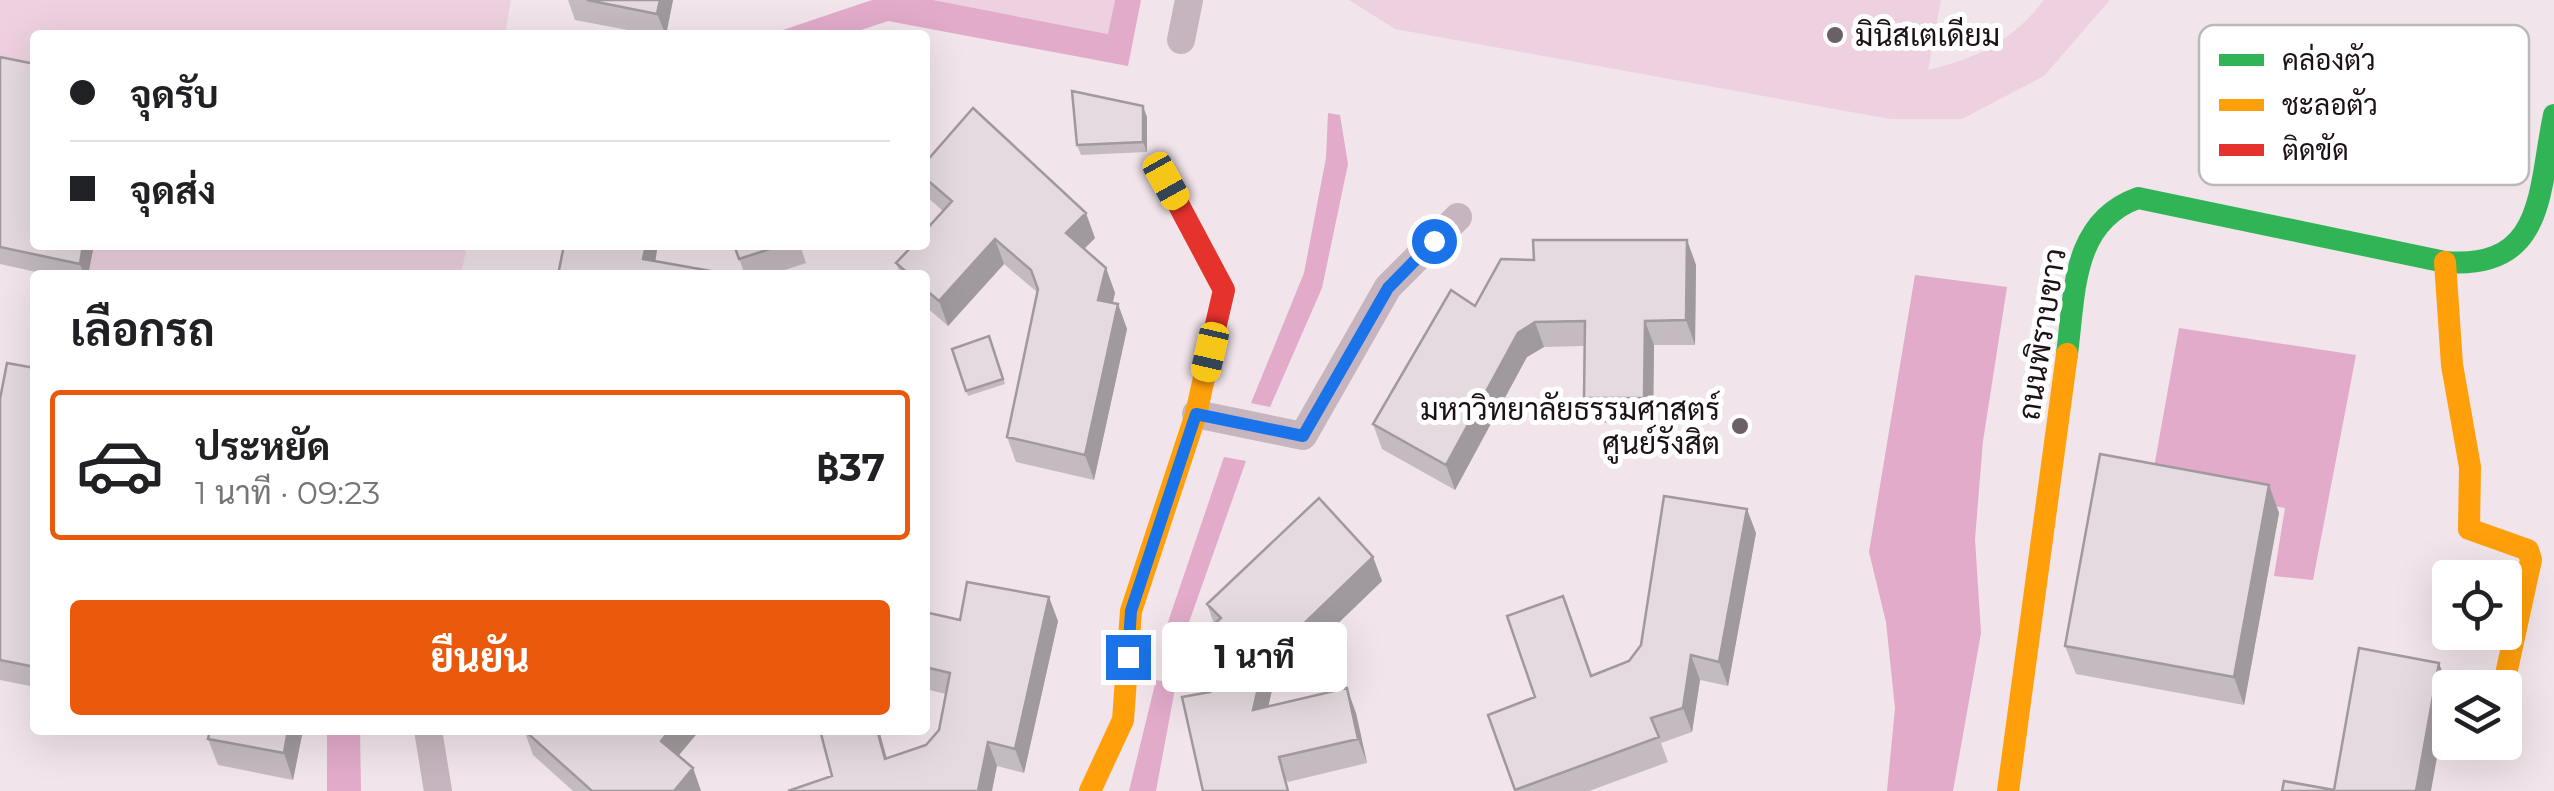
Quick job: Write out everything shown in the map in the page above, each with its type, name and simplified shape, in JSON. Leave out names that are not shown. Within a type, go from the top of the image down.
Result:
[{"type":"street","points":[[1181,40],[1189,0]]},
{"type":"street","name":"ถนนพิราบขาว","points":[[2008,791],[2081,251],[2097,222],[2118,204],[2138,198],[2445,262],[2478,264],[2512,252],[2529,226],[2554,115]]},
{"type":"street","points":[[1090,791],[1123,720],[1131,611],[1196,414],[1224,290],[1166,181]]},
{"type":"street","points":[[1196,414],[1303,436],[1388,288],[1458,217]]},
{"type":"street","points":[[2445,262],[2452,364],[2473,468],[2475,494],[2468,529],[2520,544],[2528,550],[2531,560],[2508,670]]},
{"type":"street","points":[[429,735],[438,791]]},
{"type":"shaded area","name":"มหาวิทยาลัยธรรมศาสตร์ ศูนย์รังสิต","points":[[0,0],[2554,0],[2554,791],[0,791]]},
{"type":"shaded area","points":[[0,0],[511,0],[506,30],[30,30],[30,81],[0,75]]},
{"type":"shaded area","points":[[872,0],[933,0],[1108,34],[1115,0],[1141,0],[1128,66],[888,21],[861,30],[783,30]]},
{"type":"shaded area","points":[[933,0],[1115,0],[1109,34]]},
{"type":"shaded area","points":[[1349,0],[1941,0],[1928,70],[1993,46],[2019,27],[2044,0],[2110,0],[2044,76],[1962,119],[1890,119],[1395,29]]},
{"type":"shaded area","points":[[1328,113],[1340,115],[1348,164],[1322,288],[1270,407],[1251,403],[1304,273],[1326,158]]},
{"type":"shaded area","points":[[93,250],[466,250],[462,270],[89,270]]},
{"type":"shaded area","points":[[1915,275],[2007,287],[1983,441],[1975,539],[1981,633],[1953,791],[1887,791],[1895,708],[1886,622],[1869,552]]},
{"type":"shaded area","points":[[2179,328],[2356,355],[2313,580],[2274,576],[2285,508],[2151,484]]},
{"type":"shaded area","points":[[1224,457],[1246,461],[1187,628],[1167,625]]},
{"type":"shaded area","points":[[1156,680],[1176,683],[1156,791],[1129,791]]},
{"type":"shaded area","points":[[327,735],[360,735],[361,791],[327,791]]},
{"type":"building","points":[[587,0],[660,0],[657,14]]},
{"type":"building","points":[[0,57],[30,63],[30,250],[82,250],[80,264],[0,247]]},
{"type":"building","points":[[1072,91],[1143,106],[1143,142],[1077,145]]},
{"type":"building","points":[[973,108],[1086,213],[1066,233],[1106,268],[1098,300],[1118,304],[1085,455],[1007,437],[1038,289],[1031,270],[995,239],[939,301],[930,293],[930,270],[904,270],[896,263],[908,250],[930,250],[930,225],[952,201],[930,182],[930,157]]},
{"type":"building","points":[[1533,240],[1687,240],[1686,320],[1645,321],[1644,398],[1584,398],[1585,321],[1535,322],[1518,333],[1446,465],[1373,424],[1451,290],[1475,306],[1501,259],[1534,260]]},
{"type":"building","points":[[563,250],[645,250],[643,259],[705,270],[559,270]]},
{"type":"building","points":[[736,250],[767,250],[739,259]]},
{"type":"building","points":[[989,336],[1003,379],[966,391],[952,349]]},
{"type":"building","points":[[7,363],[30,367],[30,666],[0,660],[0,399]]},
{"type":"building","points":[[2100,454],[2269,485],[2234,677],[2065,646]]},
{"type":"building","points":[[1664,496],[1747,509],[1719,662],[1691,655],[1683,708],[1651,718],[1659,737],[1515,790],[1488,715],[1535,697],[1507,616],[1563,596],[1591,676],[1629,661],[1641,645]]},
{"type":"building","points":[[1319,498],[1373,557],[1264,662],[1253,710],[1347,688],[1358,739],[1279,757],[1288,791],[1203,791],[1182,697],[1210,692],[1196,640],[1221,618],[1207,604]]},
{"type":"building","points":[[967,582],[1049,597],[1015,749],[988,742],[978,791],[788,791],[832,776],[821,735],[878,735],[885,759],[926,745],[939,730],[950,673],[930,668],[930,613],[960,620]]},
{"type":"building","points":[[2359,648],[2439,663],[2438,670],[2432,670],[2432,702],[2416,791],[2282,791],[2284,781],[2334,790]]},
{"type":"building","points":[[209,735],[287,735],[284,753],[208,739]]},
{"type":"building","points":[[530,735],[666,735],[661,741],[693,768],[674,791],[592,791]]},
{"type":"traffic: fast","points":[[2067,354],[2075,285],[2088,242],[2116,209],[2138,198],[2445,262],[2478,261],[2502,253],[2520,239],[2531,220],[2554,115]]},
{"type":"traffic: slow","points":[[2445,262],[2452,365],[2470,467],[2469,529],[2528,550],[2531,560],[2507,670]]},
{"type":"traffic: slow","points":[[1090,791],[1123,720],[1131,611],[1196,414],[1214,333]]},
{"type":"traffic: slow","points":[[2008,791],[2067,354]]},
{"type":"traffic: jam","points":[[1166,181],[1224,290],[1214,333]]},
{"type":"place","name":"มินิสเตเดียม","points":[[1835,35]]},
{"type":"place","name":"มหาวิทยาลัยธรรมศาสตร์ ศูนย์รังสิต","points":[[1740,426]]},
{"type":"route","points":[[1128,657],[1131,611],[1196,414],[1303,436],[1388,288],[1434,241]]}]
